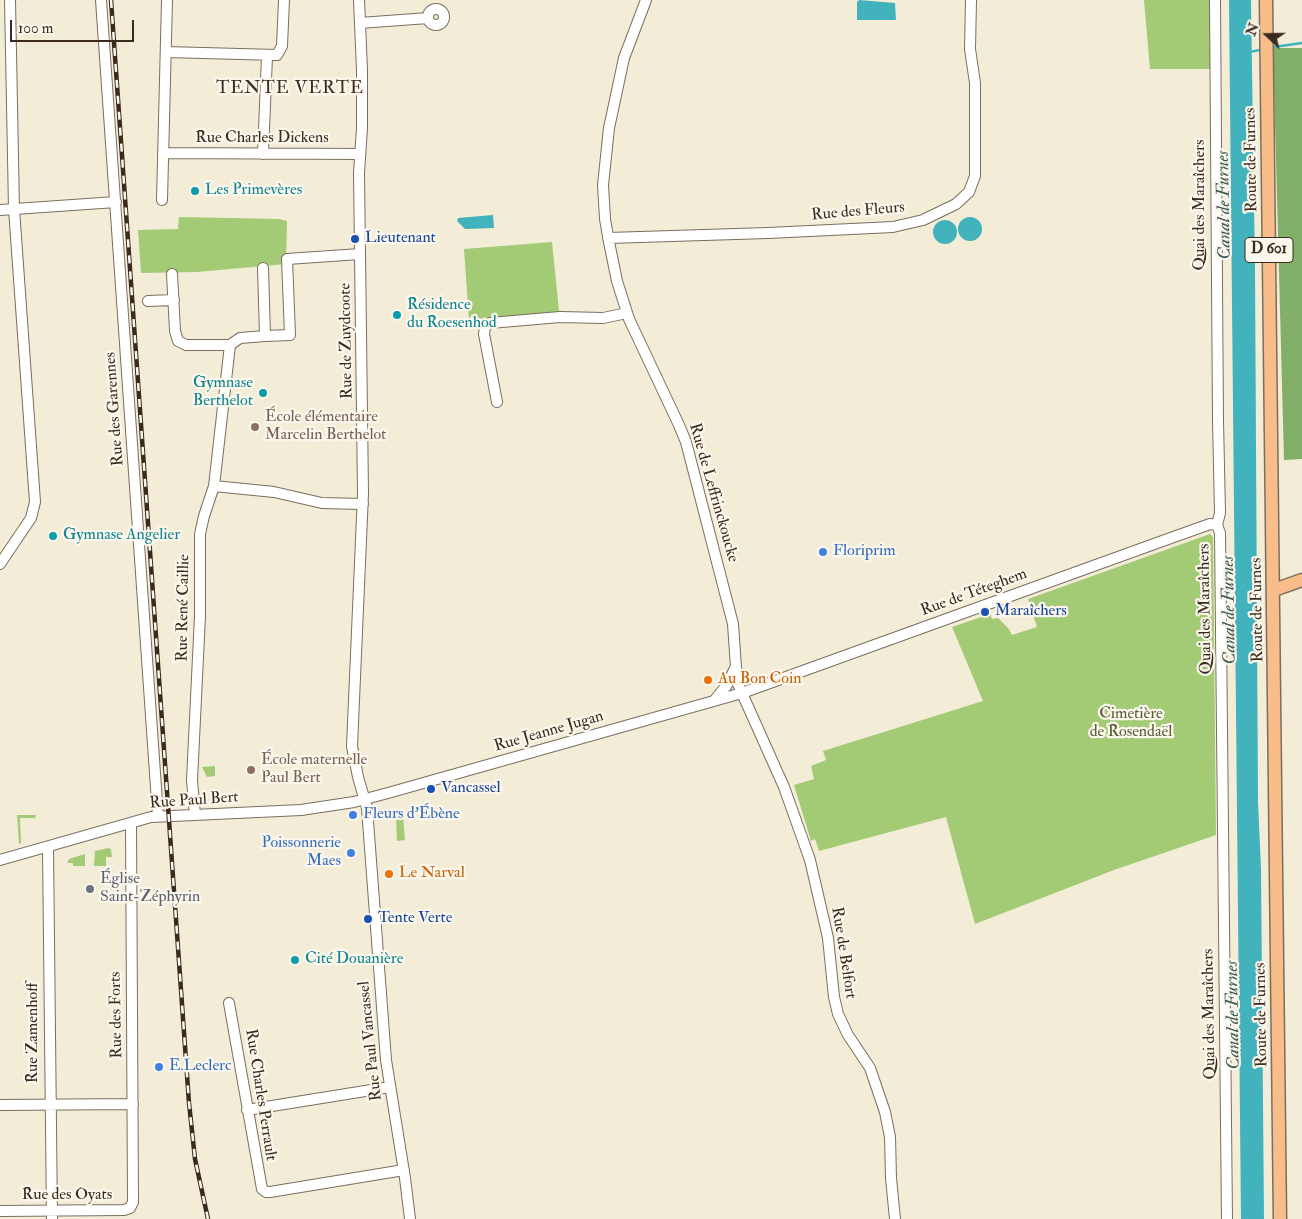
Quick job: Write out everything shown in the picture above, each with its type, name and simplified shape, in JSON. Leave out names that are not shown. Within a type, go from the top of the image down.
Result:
[{"type":"main road","name":"Route de Furnes","points":[[1266,0],[1280,1219]]},
{"type":"main road","points":[[1274,590],[1302,580]]},
{"type":"street","points":[[3,561],[31,518],[35,502],[14,209],[10,0]]},
{"type":"street","name":"Rue des Garennes","points":[[101,0],[158,816]]},
{"type":"street","points":[[162,200],[167,0]]},
{"type":"street","points":[[166,52],[277,55],[281,50],[284,0]]},
{"type":"street","name":"Rue de Zuydcoote","points":[[359,0],[362,85],[360,254],[363,504],[352,746],[358,777],[365,799]]},
{"type":"street","name":"Rue de Leffrinckoucke","points":[[646,0],[624,58],[609,128],[603,185],[605,219],[617,281],[627,313],[686,442],[733,624],[737,678],[742,693]]},
{"type":"street","name":"Rue des Fleurs","points":[[608,238],[768,234],[893,227],[923,220],[956,204],[969,192],[974,176],[975,83],[970,49],[971,0]]},
{"type":"street","name":"Quai des Maraîchers","points":[[1215,0],[1220,513],[1217,525],[1220,533],[1227,1219]]},
{"type":"street","points":[[360,23],[428,18]]},
{"type":"street","points":[[263,154],[267,56]]},
{"type":"street","name":"Rue Charles Dickens","points":[[164,153],[360,154]]},
{"type":"street","points":[[0,210],[116,202]]},
{"type":"street","points":[[172,274],[175,334],[180,342],[186,345],[230,345],[240,338],[290,335],[287,259],[360,254]]},
{"type":"street","points":[[263,268],[265,336]]},
{"type":"street","points":[[148,301],[174,300]]},
{"type":"street","points":[[497,402],[484,334],[485,327],[490,323],[560,317],[597,319],[627,313]]},
{"type":"street","name":"Rue René Caillie","points":[[195,815],[192,780],[200,616],[200,534],[214,486],[230,345]]},
{"type":"street","points":[[214,486],[274,492],[322,503],[363,504]]},
{"type":"street","name":"Rue de Téteghem","points":[[742,693],[1210,524],[1217,525]]},
{"type":"street","name":"Rue de Leffrinckoucke","points":[[713,702],[730,681],[736,662]]},
{"type":"street","name":"Rue Jeanne Jugan","points":[[365,799],[742,693]]},
{"type":"street","name":"Rue de Belfort","points":[[742,693],[787,793],[810,860],[828,938],[834,997],[838,1014],[850,1039],[870,1068],[885,1112],[890,1136],[891,1178],[895,1219]]},
{"type":"street","name":"Rue Paul Bert","points":[[0,860],[158,816],[301,810],[365,799]]},
{"type":"street","name":"Rue Paul Vancassel","points":[[365,799],[373,880],[384,1041],[410,1219]]},
{"type":"street","name":"Rue des Forts","points":[[130,824],[134,1198],[132,1205]]},
{"type":"street","name":"Rue Zamenhoff","points":[[48,847],[52,1215]]},
{"type":"street","name":"Rue Charles Perrault","points":[[229,1003],[260,1184],[263,1190],[270,1192],[404,1170]]},
{"type":"street","points":[[247,1110],[390,1087]]},
{"type":"street","points":[[0,1105],[133,1104]]},
{"type":"street","name":"Rue des Oyats","points":[[0,1211],[52,1215],[124,1210],[132,1205]]},
{"type":"green space","points":[[1144,0],[1210,0],[1211,69],[1150,69]]},
{"type":"green space","points":[[1273,48],[1302,48],[1302,459],[1284,460]]},
{"type":"green space","points":[[179,217],[279,219],[287,221],[286,264],[197,272],[141,273],[138,230],[178,229]]},
{"type":"green space","points":[[552,242],[560,320],[469,321],[464,249]]},
{"type":"green space","name":"Cimetière de Rosendaël","points":[[1210,534],[1213,537],[1216,835],[1114,870],[975,924],[946,817],[819,851],[815,839],[811,841],[794,785],[814,779],[811,766],[826,760],[823,751],[983,701],[952,627],[990,614],[992,619],[998,618],[1012,635],[1037,627],[1028,599]]},
{"type":"green space","points":[[215,766],[215,776],[207,777],[202,767]]},
{"type":"green space","points":[[17,815],[36,815],[35,818],[20,818],[21,843],[19,844]]},
{"type":"green space","points":[[403,816],[405,840],[397,841],[396,817]]},
{"type":"green space","points":[[111,849],[112,857],[106,857],[106,866],[94,866],[95,851]]},
{"type":"green space","points":[[85,854],[85,866],[73,866],[73,863],[67,863],[69,859]]},
{"type":"water","points":[[859,0],[895,3],[896,20],[857,20],[857,2]]},
{"type":"water","points":[[1229,0],[1251,0],[1255,268],[1258,801],[1261,869],[1264,1219],[1241,1219]]},
{"type":"water","points":[[493,215],[494,228],[465,229],[457,221],[458,218]]},
{"type":"water","points":[[970,217],[979,220],[982,229],[979,238],[970,241],[961,238],[958,229],[961,220]]},
{"type":"water","points":[[945,220],[954,223],[957,232],[954,241],[945,244],[936,241],[933,232],[936,223]]},
{"type":"waterway","points":[[1274,47],[1302,43]]},
{"type":"waterway","points":[[1249,52],[1260,50]]},
{"type":"railway","points":[[111,0],[189,1103],[195,1159],[208,1219]]},
{"type":"place","name":"Les Primevères","points":[[195,191]]},
{"type":"place","name":"Lieutenant","points":[[355,239]]},
{"type":"place","name":"Résidence du Roesenhod","points":[[397,315]]},
{"type":"place","name":"Gymnase Berthelot","points":[[263,393]]},
{"type":"place","name":"École élémentaire Marcelin Berthelot","points":[[255,427]]},
{"type":"place","name":"Gymnase Angelier","points":[[53,536]]},
{"type":"place","name":"Floriprim","points":[[823,552]]},
{"type":"place","name":"Maraîchers","points":[[985,612]]},
{"type":"place","name":"Au Bon Coin","points":[[708,680]]},
{"type":"place","name":"École maternelle Paul Bert","points":[[251,770]]},
{"type":"place","name":"Vancassel","points":[[431,789]]},
{"type":"place","name":"Fleurs d'Ébène","points":[[353,815]]},
{"type":"place","name":"Poissonnerie Maes","points":[[351,853]]},
{"type":"place","name":"Le Narval","points":[[389,874]]},
{"type":"place","name":"Église Saint-Zéphyrin","points":[[90,889]]},
{"type":"place","name":"Tente Verte","points":[[368,919]]},
{"type":"place","name":"Cité Douanière","points":[[295,960]]},
{"type":"place","name":"E.Leclerc","points":[[159,1067]]},
{"type":"district","name":"TENTE VERTE","points":[[290,89]]},
{"type":"water label","name":"Canal de Furnes","points":[[1225,205]]},
{"type":"water label","name":"Canal de Furnes","points":[[1230,610]]},
{"type":"water label","name":"Canal de Furnes","points":[[1234,1015]]}]
